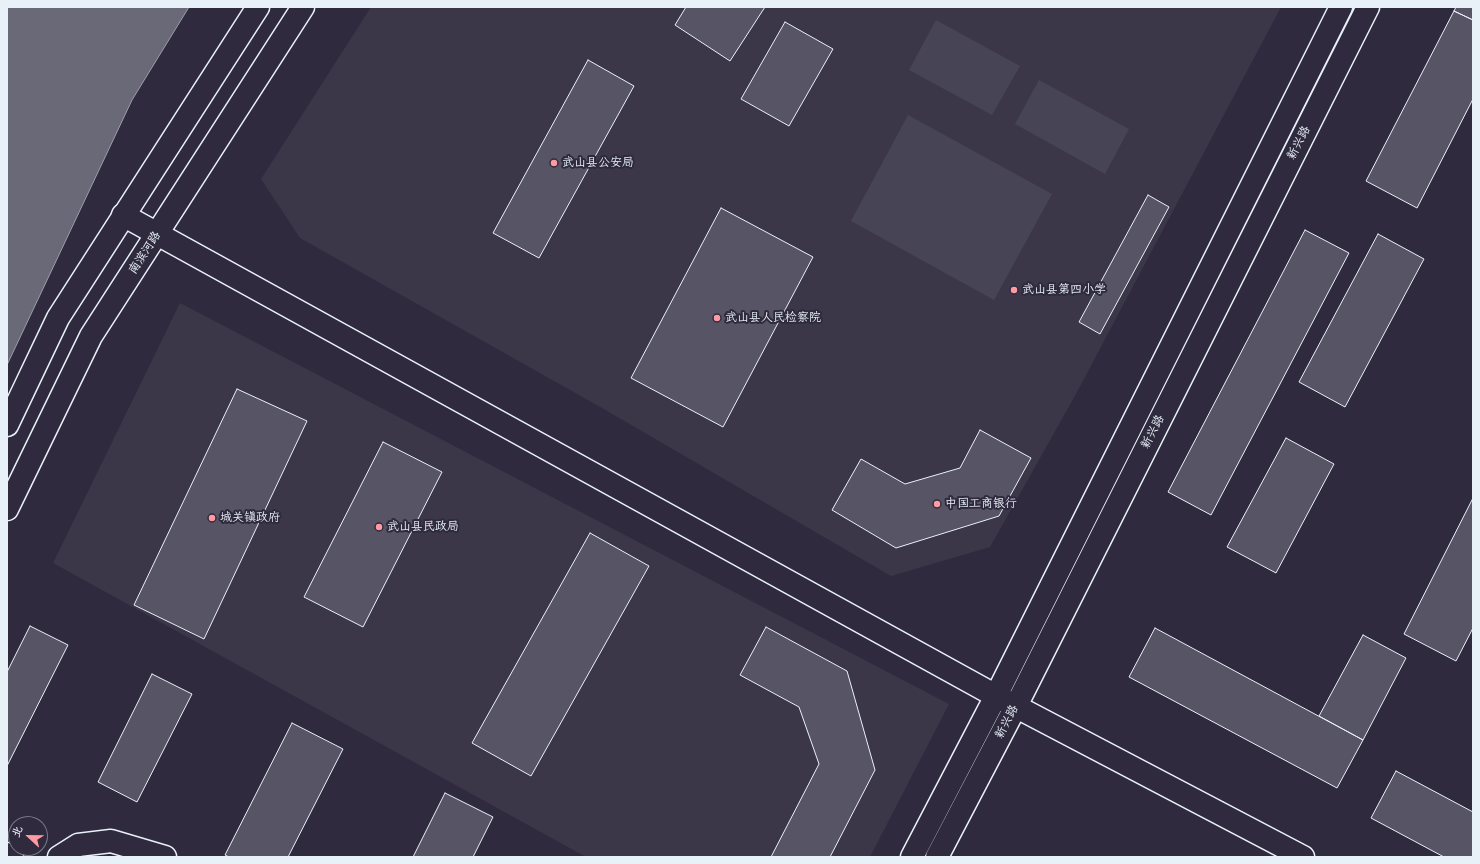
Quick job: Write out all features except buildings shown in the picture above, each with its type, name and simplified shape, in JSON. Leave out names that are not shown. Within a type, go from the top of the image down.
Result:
[{"type":"main road","points":[[7,425],[58,318],[258,7]]},
{"type":"main road","name":"新兴路","points":[[912,857],[996,696],[1341,7]]},
{"type":"main road","name":"新兴路","points":[[937,857],[1016,706],[1368,7]]},
{"type":"main road","name":"南滨河路","points":[[7,510],[91,336],[158,234],[300,8]]},
{"type":"main road","points":[[123,215],[996,696],[1303,857]]},
{"type":"main road","points":[[59,857],[78,845],[111,841],[165,857]]},
{"type":"main road","points":[[7,854],[12,857]]},
{"type":"shaded area","points":[[371,7],[1281,7],[1076,394],[990,547],[891,576],[602,408],[300,238],[261,179]]},
{"type":"shaded area","points":[[936,20],[1020,66],[992,115],[909,70]]},
{"type":"shaded area","points":[[1039,80],[1129,129],[1105,174],[1015,124]]},
{"type":"shaded area","points":[[908,115],[1052,194],[994,300],[851,221]]},
{"type":"shaded area","points":[[180,303],[949,704],[870,857],[586,857],[53,563]]},
{"type":"water","points":[[7,7],[189,7],[132,100],[7,365]]},
{"type":"place","name":"武山县公安局","points":[[554,163]]},
{"type":"place","name":"武山县第四小学","points":[[1014,290]]},
{"type":"place","name":"武山县人民检察院","points":[[717,318]]},
{"type":"place","name":"中国工商银行","points":[[937,504]]},
{"type":"place","name":"城关镇政府","points":[[212,518]]},
{"type":"place","name":"武山县民政局","points":[[379,527]]}]
